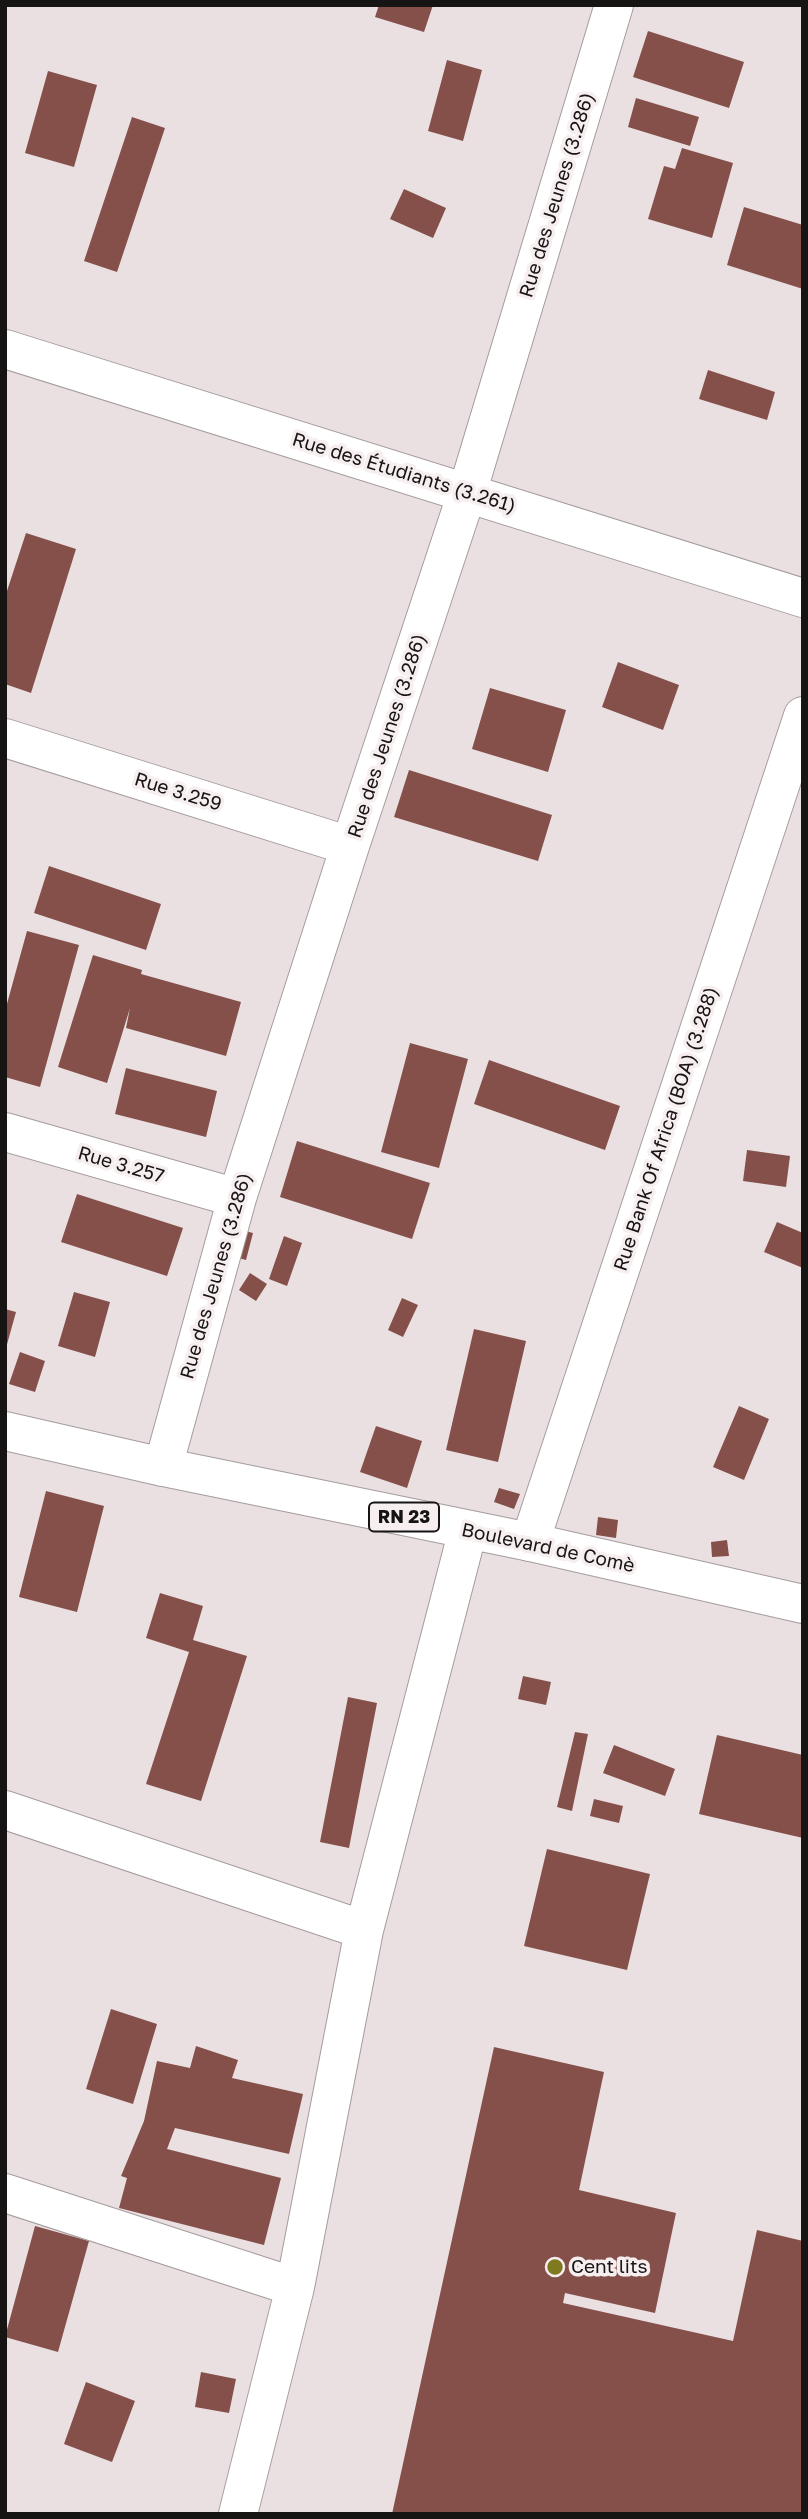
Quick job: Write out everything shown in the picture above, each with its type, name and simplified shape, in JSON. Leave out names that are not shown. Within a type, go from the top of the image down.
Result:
[{"type":"street","name":"Rue des Jeunes (3.286)","points":[[163,1467],[237,1198],[467,493],[614,5]]},
{"type":"street","name":"Rue des Étudiants (3.261)","points":[[5,349],[803,598]]},
{"type":"street","name":"Rue Bank Of Africa (BOA) (3.288)","points":[[530,1542],[803,716]]},
{"type":"street","name":"Rue 3.259","points":[[5,738],[350,846]]},
{"type":"street","name":"Rue 3.257","points":[[5,1132],[237,1198]]},
{"type":"street","name":"Boulevard de Comè","points":[[5,1431],[163,1467],[530,1542],[803,1604]]},
{"type":"street","points":[[238,2514],[295,2287],[364,1930],[468,1530]]},
{"type":"street","points":[[5,1810],[364,1930]]},
{"type":"street","points":[[5,2193],[295,2287]]},
{"type":"building","points":[[379,5],[433,5],[424,32],[375,17]]},
{"type":"building","points":[[648,31],[744,62],[729,108],[633,77]]},
{"type":"building","points":[[447,60],[482,70],[463,141],[428,131]]},
{"type":"building","points":[[48,71],[97,85],[74,167],[25,153]]},
{"type":"building","points":[[636,98],[699,117],[690,146],[628,127]]},
{"type":"building","points":[[132,117],[165,128],[117,272],[84,261]]},
{"type":"building","points":[[682,148],[733,163],[712,238],[648,219],[664,166],[675,169]]},
{"type":"building","points":[[404,189],[446,208],[433,238],[390,219]]},
{"type":"building","points":[[744,207],[803,225],[803,289],[727,265]]},
{"type":"building","points":[[708,370],[775,392],[767,420],[699,399]]},
{"type":"building","points":[[26,533],[76,549],[31,693],[5,684],[5,597]]},
{"type":"building","points":[[618,662],[679,685],[663,730],[602,707]]},
{"type":"building","points":[[490,688],[566,710],[548,772],[472,749]]},
{"type":"building","points":[[409,770],[552,815],[538,861],[394,817]]},
{"type":"building","points":[[49,866],[161,904],[146,950],[34,913]]},
{"type":"building","points":[[27,931],[79,945],[40,1087],[5,1077],[5,1011]]},
{"type":"building","points":[[93,955],[142,970],[141,974],[241,1002],[226,1056],[126,1028],[130,1008],[107,1083],[58,1067]]},
{"type":"building","points":[[410,1043],[468,1059],[439,1168],[381,1152]]},
{"type":"building","points":[[489,1060],[620,1106],[605,1150],[474,1104]]},
{"type":"building","points":[[126,1068],[217,1091],[206,1137],[115,1114]]},
{"type":"building","points":[[297,1141],[430,1183],[412,1239],[280,1197]]},
{"type":"building","points":[[747,1150],[790,1156],[786,1187],[743,1181]]},
{"type":"building","points":[[77,1194],[183,1228],[167,1276],[61,1242]]},
{"type":"building","points":[[777,1222],[803,1233],[803,1268],[764,1252]]},
{"type":"building","points":[[234,1228],[253,1233],[246,1260],[227,1255]]},
{"type":"building","points":[[284,1236],[302,1243],[287,1286],[269,1279]]},
{"type":"building","points":[[250,1273],[267,1284],[256,1301],[239,1290]]},
{"type":"building","points":[[74,1292],[110,1302],[95,1357],[58,1346]]},
{"type":"building","points":[[402,1298],[418,1305],[403,1337],[388,1330]]},
{"type":"building","points":[[5,1309],[16,1312],[6,1348],[5,1348]]},
{"type":"building","points":[[474,1329],[526,1341],[498,1462],[446,1450]]},
{"type":"building","points":[[20,1352],[45,1361],[35,1392],[9,1384]]},
{"type":"building","points":[[739,1406],[769,1419],[744,1480],[713,1467]]},
{"type":"building","points":[[376,1426],[422,1441],[407,1488],[360,1472]]},
{"type":"building","points":[[499,1488],[520,1494],[514,1509],[494,1502]]},
{"type":"building","points":[[46,1491],[104,1506],[77,1612],[19,1597]]},
{"type":"building","points":[[598,1517],[618,1520],[616,1538],[596,1535]]},
{"type":"building","points":[[727,1540],[729,1556],[712,1557],[711,1542]]},
{"type":"building","points":[[160,1593],[203,1606],[193,1640],[247,1656],[201,1801],[146,1784],[189,1652],[146,1638]]},
{"type":"building","points":[[523,1676],[551,1682],[546,1705],[518,1699]]},
{"type":"building","points":[[348,1697],[377,1703],[349,1848],[320,1842]]},
{"type":"building","points":[[575,1732],[588,1734],[572,1811],[557,1807]]},
{"type":"building","points":[[717,1735],[803,1755],[803,1838],[699,1814]]},
{"type":"building","points":[[614,1745],[675,1769],[665,1796],[603,1773]]},
{"type":"building","points":[[594,1799],[623,1806],[619,1823],[590,1816]]},
{"type":"building","points":[[547,1849],[650,1874],[627,1970],[524,1946]]},
{"type":"building","points":[[111,2009],[157,2024],[133,2104],[86,2089]]},
{"type":"building","points":[[196,2046],[238,2060],[232,2078],[303,2094],[289,2154],[175,2128],[167,2149],[281,2178],[264,2245],[119,2208],[127,2178],[121,2176],[144,2121],[157,2061],[190,2068]]},
{"type":"building","name":"Cent lits","points":[[494,2047],[604,2072],[579,2190],[676,2213],[655,2313],[565,2293],[563,2303],[733,2341],[757,2230],[803,2241],[803,2514],[392,2514]]},
{"type":"building","points":[[35,2226],[89,2241],[58,2352],[5,2337]]},
{"type":"building","points":[[201,2372],[236,2379],[229,2413],[195,2407]]},
{"type":"building","points":[[86,2382],[135,2401],[112,2462],[64,2444]]},
{"type":"place","name":"Cent lits","points":[[555,2267]]}]
